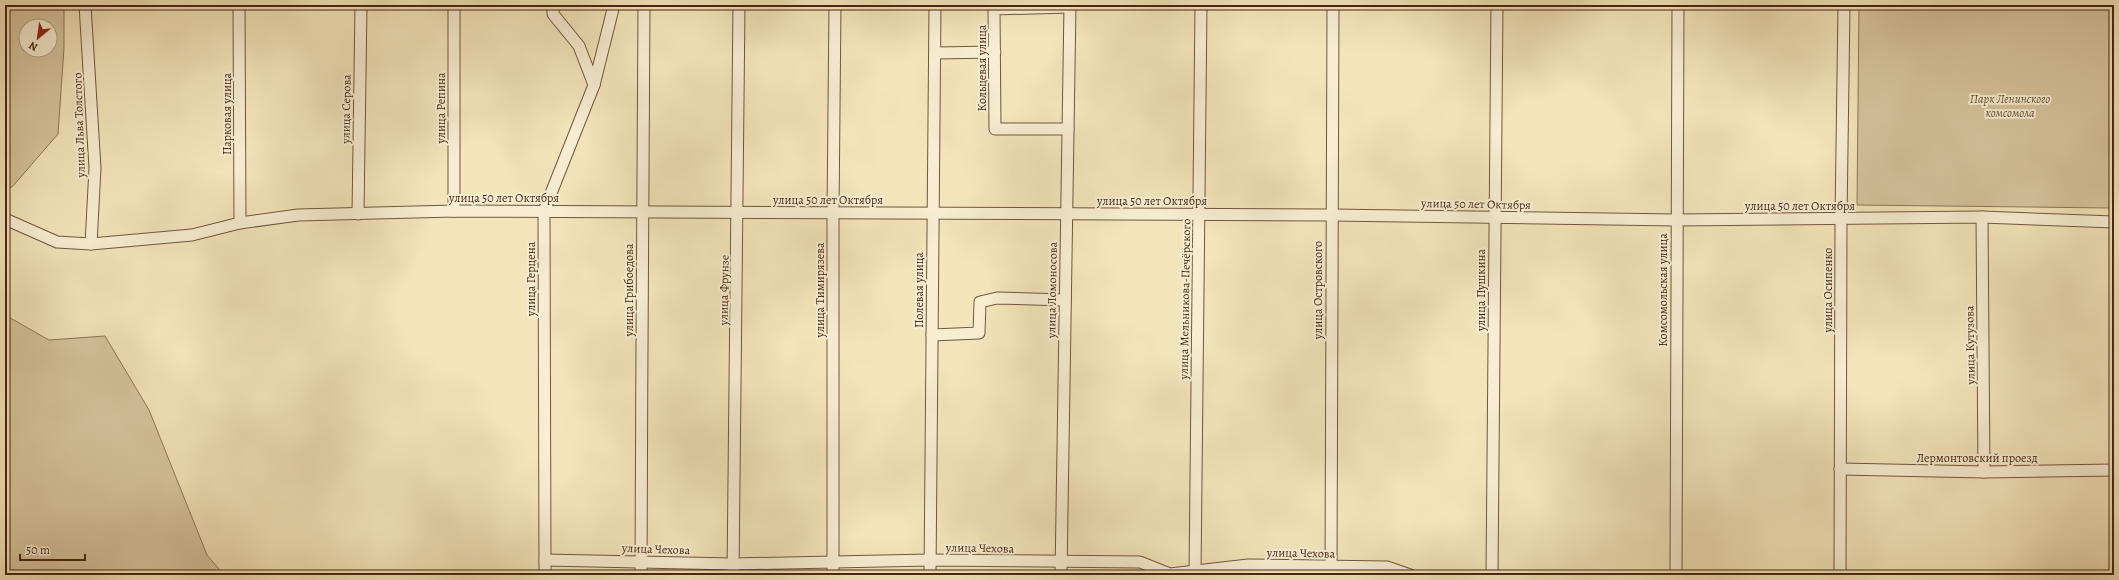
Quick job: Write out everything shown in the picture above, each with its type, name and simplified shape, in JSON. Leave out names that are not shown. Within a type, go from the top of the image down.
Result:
[{"type":"street","name":"улица Льва Толстого","points":[[85,5],[95,168],[90,244]]},
{"type":"street","name":"Парковая улица","points":[[239,5],[240,224]]},
{"type":"street","name":"улица Серова","points":[[358,214],[361,5]]},
{"type":"street","name":"улица Репина","points":[[454,5],[454,211]]},
{"type":"street","points":[[553,5],[553,14],[579,46],[594,85]]},
{"type":"street","name":"улица Герцена","points":[[545,575],[544,210],[594,85],[614,5]]},
{"type":"street","name":"улица Грибоедова","points":[[641,575],[643,431],[641,212],[644,5]]},
{"type":"street","name":"улица Фрунзе","points":[[733,569],[738,213],[739,5]]},
{"type":"street","name":"улица Тимирязева","points":[[833,575],[833,214],[835,5]]},
{"type":"street","name":"Полевая улица","points":[[930,575],[935,5]]},
{"type":"street","name":"улица Мельникова-Печёрского","points":[[1195,572],[1201,5]]},
{"type":"street","name":"улица Островского","points":[[1331,571],[1331,215],[1333,5]]},
{"type":"street","name":"улица Пушкина","points":[[1492,575],[1497,5]]},
{"type":"street","name":"Комсомольская улица","points":[[1676,575],[1676,220],[1678,5]]},
{"type":"street","name":"улица Осипенко","points":[[1840,575],[1841,219],[1844,5]]},
{"type":"street","name":"Кольцевая улица","points":[[1068,129],[995,129],[994,9],[1070,6]]},
{"type":"street","name":"улица Ломоносова","points":[[1061,575],[1070,6]]},
{"type":"street","points":[[934,53],[995,52]]},
{"type":"street","name":"улица 50 лет Октября","points":[[5,219],[57,242],[90,244],[192,235],[240,224],[298,215],[544,210],[833,214],[1331,215],[1676,220],[1982,217],[2114,222]]},
{"type":"street","name":"улица Кутузова","points":[[1982,217],[1984,472]]},
{"type":"street","points":[[932,335],[979,333],[980,302],[997,298],[1065,300]]},
{"type":"street","name":"Лермонтовский проезд","points":[[1840,470],[1984,472],[2114,470]]},
{"type":"street","name":"улица Чехова","points":[[545,560],[641,561],[733,569],[833,561],[930,560],[1140,562],[1170,574],[1248,565],[1331,571],[1387,567],[1410,575]]},
{"type":"green space","points":[[5,5],[64,5],[64,48],[58,134],[13,186],[5,191]]},
{"type":"green space","name":"Парк Ленинского комсомола","points":[[1859,5],[2113,5],[2111,208],[1857,205]]},
{"type":"green space","points":[[5,315],[49,340],[105,336],[149,410],[207,555],[224,575],[5,575]]}]
